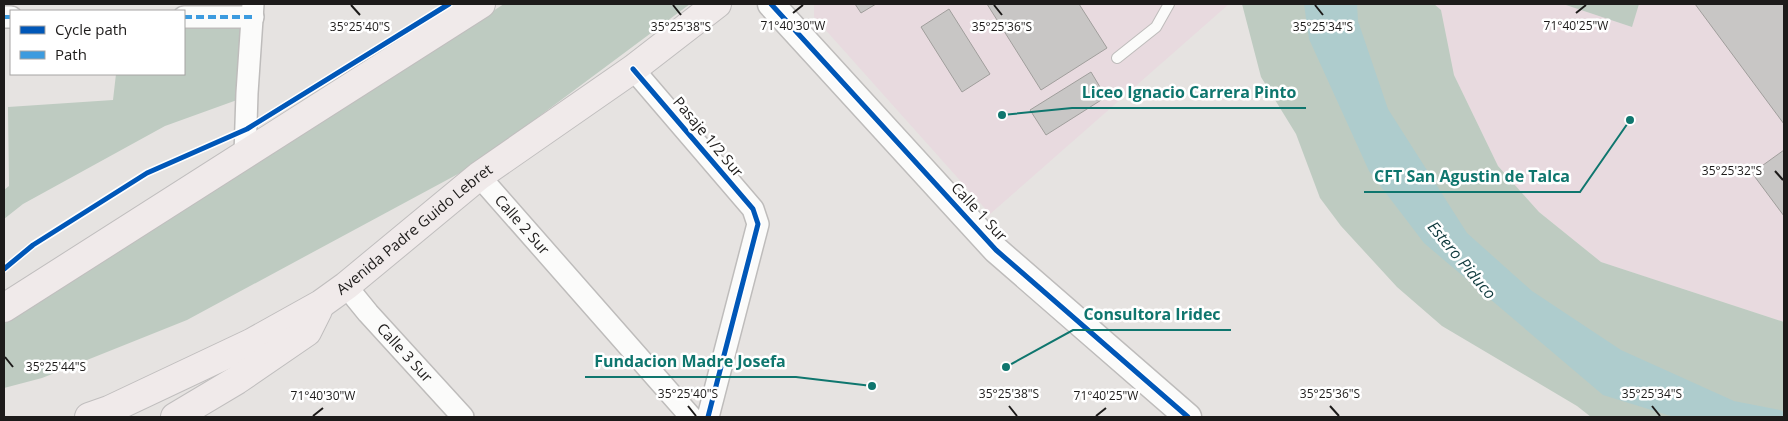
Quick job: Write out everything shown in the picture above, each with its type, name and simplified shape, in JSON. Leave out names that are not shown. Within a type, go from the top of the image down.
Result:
[{"type":"main road","points":[[4,308],[481,4]]},
{"type":"main road","name":"Avenida Padre Guido Lebret","points":[[89,417],[109,410],[251,343],[321,304],[346,286],[479,176],[633,69],[717,4]]},
{"type":"main road","points":[[175,417],[237,380],[307,332],[321,304]]},
{"type":"street","name":"Calle 1 Sur","points":[[771,4],[996,250],[1188,417]]},
{"type":"street","points":[[185,17],[253,10],[245,155]]},
{"type":"street","name":"Pasaje 1/2 Sur","points":[[633,69],[752,209],[758,224],[708,417]]},
{"type":"street","name":"Calle 2 Sur","points":[[479,176],[691,417]]},
{"type":"street","name":"Calle 3 Sur","points":[[346,286],[368,313],[463,417]]},
{"type":"lane","points":[[1117,58],[1156,27],[1169,4]]},
{"type":"shaded area","points":[[504,4],[690,4],[471,167],[187,320],[42,378],[4,388],[4,324],[262,157]]},
{"type":"shaded area","points":[[814,4],[1229,4],[990,214],[814,17]]},
{"type":"shaded area","points":[[1242,4],[1434,4],[1441,10],[1454,75],[1498,166],[1539,212],[1601,262],[1784,322],[1784,417],[1591,417],[1577,406],[1442,326],[1397,287],[1341,226],[1320,198],[1296,134],[1261,77]]},
{"type":"shaded area","points":[[1434,4],[1784,4],[1784,322],[1601,262],[1539,212],[1498,166],[1454,75],[1441,11]]},
{"type":"shaded area","points":[[1563,4],[1639,4],[1632,27]]},
{"type":"shaded area","points":[[185,24],[241,24],[237,100],[165,126],[23,204],[4,219],[4,190],[9,186],[8,107],[113,100],[116,75],[185,75]]},
{"type":"water","name":"Estero Piduco","points":[[1304,4],[1357,4],[1358,21],[1388,109],[1467,233],[1532,291],[1621,350],[1734,401],[1780,410],[1784,412],[1784,417],[1674,417],[1603,395],[1424,243],[1369,171],[1309,39]]},
{"type":"building","points":[[855,4],[876,4],[861,13]]},
{"type":"building","points":[[987,4],[1079,4],[1107,48],[1041,90]]},
{"type":"building","points":[[1695,4],[1784,4],[1784,124]]},
{"type":"building","points":[[949,9],[990,74],[962,92],[921,27]]},
{"type":"building","points":[[1091,72],[1106,97],[1046,135],[1030,110]]},
{"type":"building","points":[[1784,150],[1784,216],[1752,173]]},
{"type":"marked path","points":[[4,17],[10,17]]},
{"type":"marked path","points":[[185,17],[253,17]]},
{"type":"cycle path","points":[[4,269],[33,245],[147,173],[247,129],[449,4]]},
{"type":"cycle path","points":[[771,4],[996,250],[1188,417]]},
{"type":"cycle path","points":[[633,69],[753,209],[758,224],[708,417]]},
{"type":"place","name":"Liceo Ignacio Carrera Pinto","points":[[1002,115]]},
{"type":"place","name":"CFT San Agustin de Talca","points":[[1630,120]]},
{"type":"place","name":"Consultora Iridec","points":[[1006,367]]},
{"type":"place","name":"Fundacion Madre Josefa","points":[[872,386]]}]
